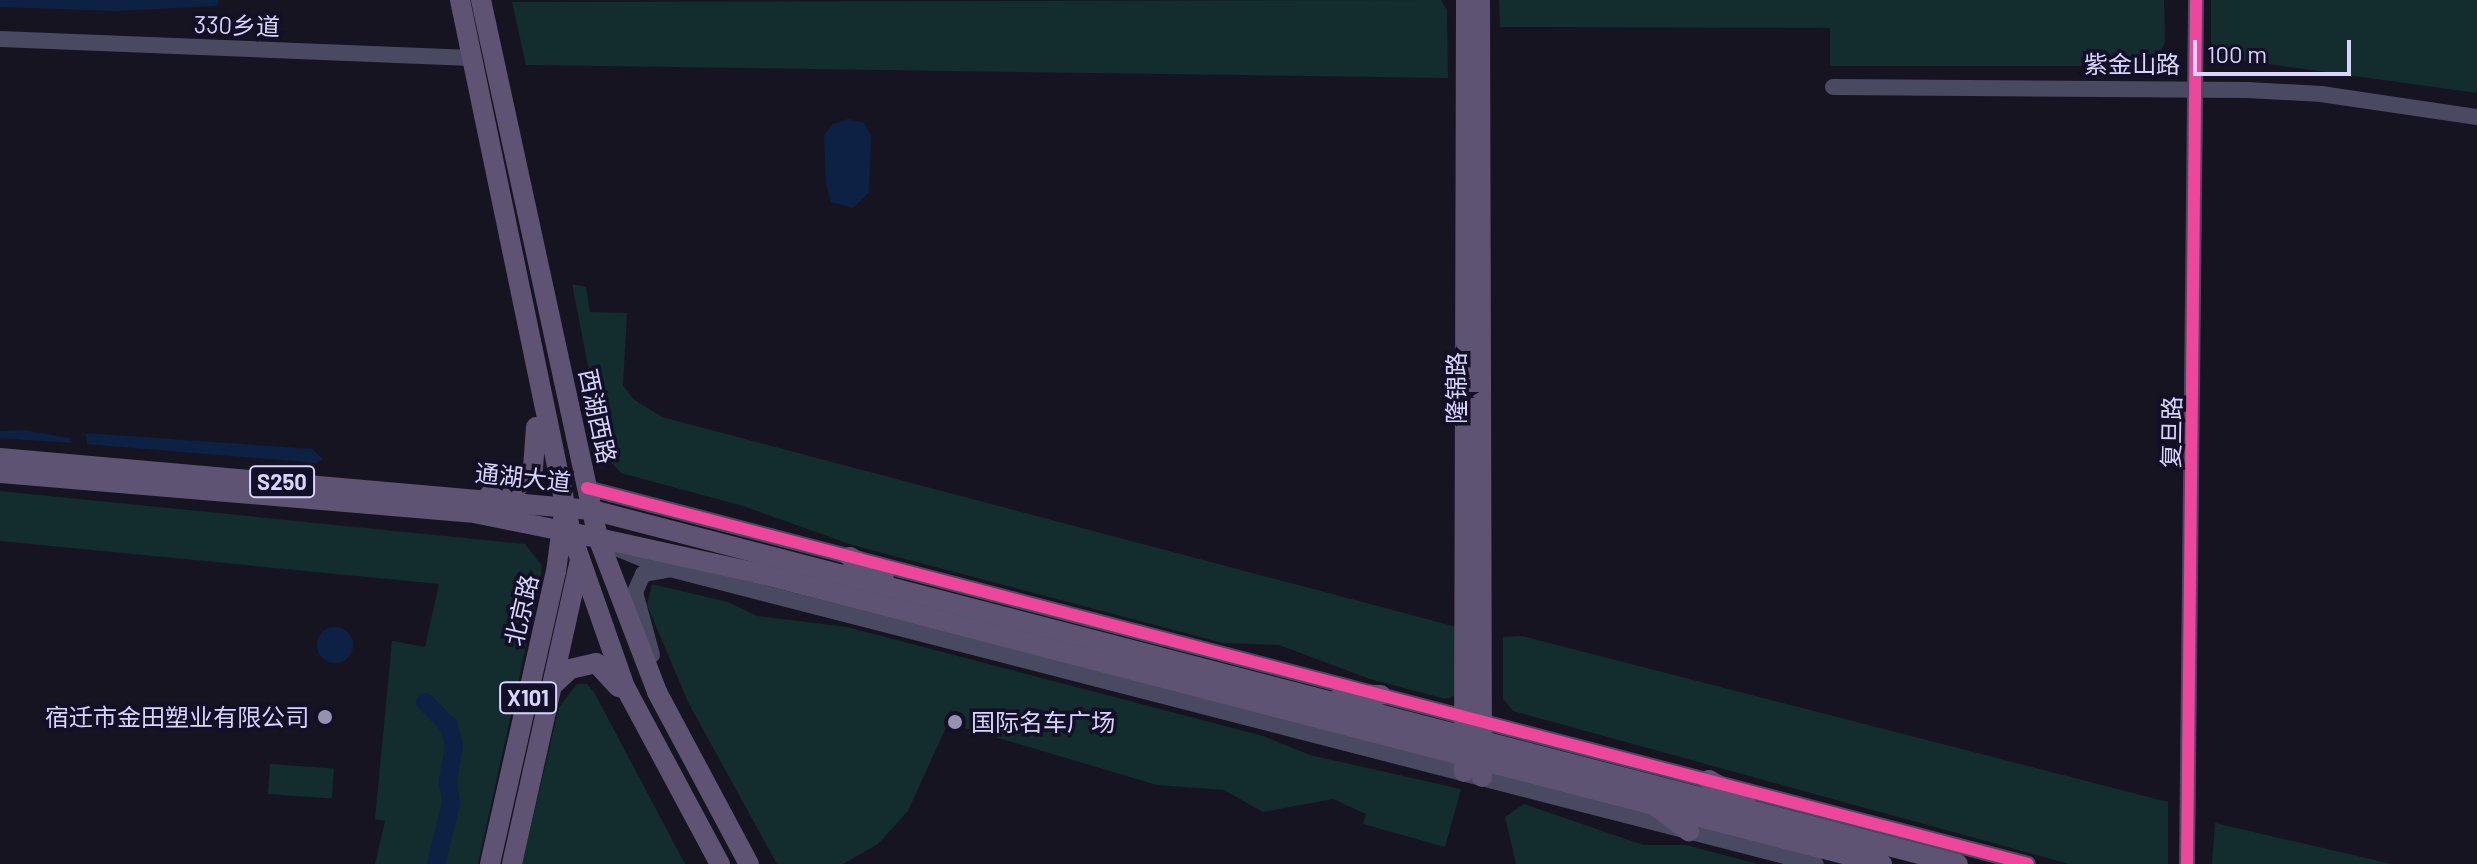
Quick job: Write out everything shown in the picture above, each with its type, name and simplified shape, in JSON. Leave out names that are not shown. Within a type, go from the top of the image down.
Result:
[{"type":"main road","name":"隆锦路","points":[[1466,0],[1473,24],[1474,747]]},
{"type":"main road","name":"隆锦路","points":[[1473,24],[1480,0]]},
{"type":"main road","name":"西湖西路","points":[[472,8],[472,58],[565,507],[566,532],[580,558],[641,718],[720,864]]},
{"type":"main road","name":"西湖西路","points":[[472,8],[598,538],[657,692],[749,864]]},
{"type":"main road","points":[[467,497],[517,487],[538,454],[517,321],[516,281]]},
{"type":"main road","name":"通湖大道","points":[[0,458],[592,510],[1310,694],[1649,801],[1882,864]]},
{"type":"main road","name":"通湖大道","points":[[0,473],[469,512],[598,538],[1769,815],[1958,864]]},
{"type":"main road","name":"北京路","points":[[490,864],[566,532]]},
{"type":"main road","name":"北京路","points":[[512,864],[580,558],[598,538]]},
{"type":"main road","points":[[850,557],[909,590]]},
{"type":"main road","points":[[920,615],[957,640]]},
{"type":"main road","points":[[553,685],[570,669],[602,665],[641,718]]},
{"type":"main road","points":[[1310,694],[1381,695]]},
{"type":"main road","points":[[1709,780],[1769,815]]},
{"type":"main road","points":[[1649,801],[1689,831]]},
{"type":"street","name":"复旦路","points":[[2187,864],[2196,0]]},
{"type":"street","name":"330乡道","points":[[0,39],[472,58]]},
{"type":"street","name":"紫金山路","points":[[1833,87],[2197,88],[2321,94],[2477,117]]},
{"type":"street","points":[[587,488],[1381,695],[1474,747],[1689,831],[1816,864]]},
{"type":"street","points":[[598,538],[670,569],[957,640],[1474,747],[1709,780],[2028,864]]},
{"type":"street","points":[[657,692],[635,592],[643,574],[670,569]]},
{"type":"green space","points":[[1441,0],[1447,10],[1448,78],[526,65],[512,2]]},
{"type":"green space","points":[[1499,0],[2164,0],[2165,42],[2157,60],[2147,66],[1830,66],[1830,28],[1500,27]]},
{"type":"green space","points":[[2211,0],[2477,0],[2477,93],[2218,57],[2211,43]]},
{"type":"green space","points":[[572,284],[586,287],[590,312],[627,313],[623,385],[633,399],[662,417],[1457,627],[1454,696],[1446,699],[1370,679],[1279,645],[1223,643],[852,545],[743,506],[621,473],[606,457]]},
{"type":"green space","points":[[0,491],[525,544],[542,566],[540,583],[478,864],[375,864],[385,821],[375,819],[392,641],[425,647],[439,584],[0,541]]},
{"type":"green space","points":[[652,584],[728,602],[757,616],[847,627],[1263,736],[1310,755],[1461,789],[1445,847],[1363,824],[1366,814],[1333,799],[1263,812],[1224,790],[1157,785],[948,723],[908,811],[878,844],[843,864],[777,864],[688,702],[647,605]]},
{"type":"green space","points":[[1522,636],[2168,802],[2168,864],[2069,864],[1513,711],[1503,699],[1503,637]]},
{"type":"green space","points":[[577,684],[587,684],[594,692],[685,864],[522,864],[559,707]]},
{"type":"green space","points":[[270,764],[334,768],[332,798],[268,794]]},
{"type":"green space","points":[[1524,804],[1643,845],[1686,845],[1758,864],[1516,864],[1505,817]]},
{"type":"green space","points":[[2215,823],[2310,845],[2392,864],[2212,864]]},
{"type":"water","points":[[848,119],[864,123],[871,136],[869,192],[853,208],[831,202],[826,185],[824,135],[833,124]]},
{"type":"water","points":[[24,430],[70,438],[72,443],[0,438],[0,431]]},
{"type":"water","points":[[86,433],[312,449],[323,459],[316,463],[87,444]]},
{"type":"water","points":[[335,627],[348,632],[353,645],[348,658],[335,663],[322,658],[317,645],[322,632]]},
{"type":"waterway","points":[[0,1],[115,5],[213,0]]},
{"type":"waterway","points":[[425,702],[449,726],[454,746],[448,781],[451,803],[436,864]]},
{"type":"cycle path","points":[[2187,864],[2196,0]]},
{"type":"cycle path","points":[[587,488],[2028,864]]},
{"type":"place","name":"宿迁市金田塑业有限公司","points":[[325,717]]},
{"type":"place","name":"国际名车广场","points":[[955,722]]}]
